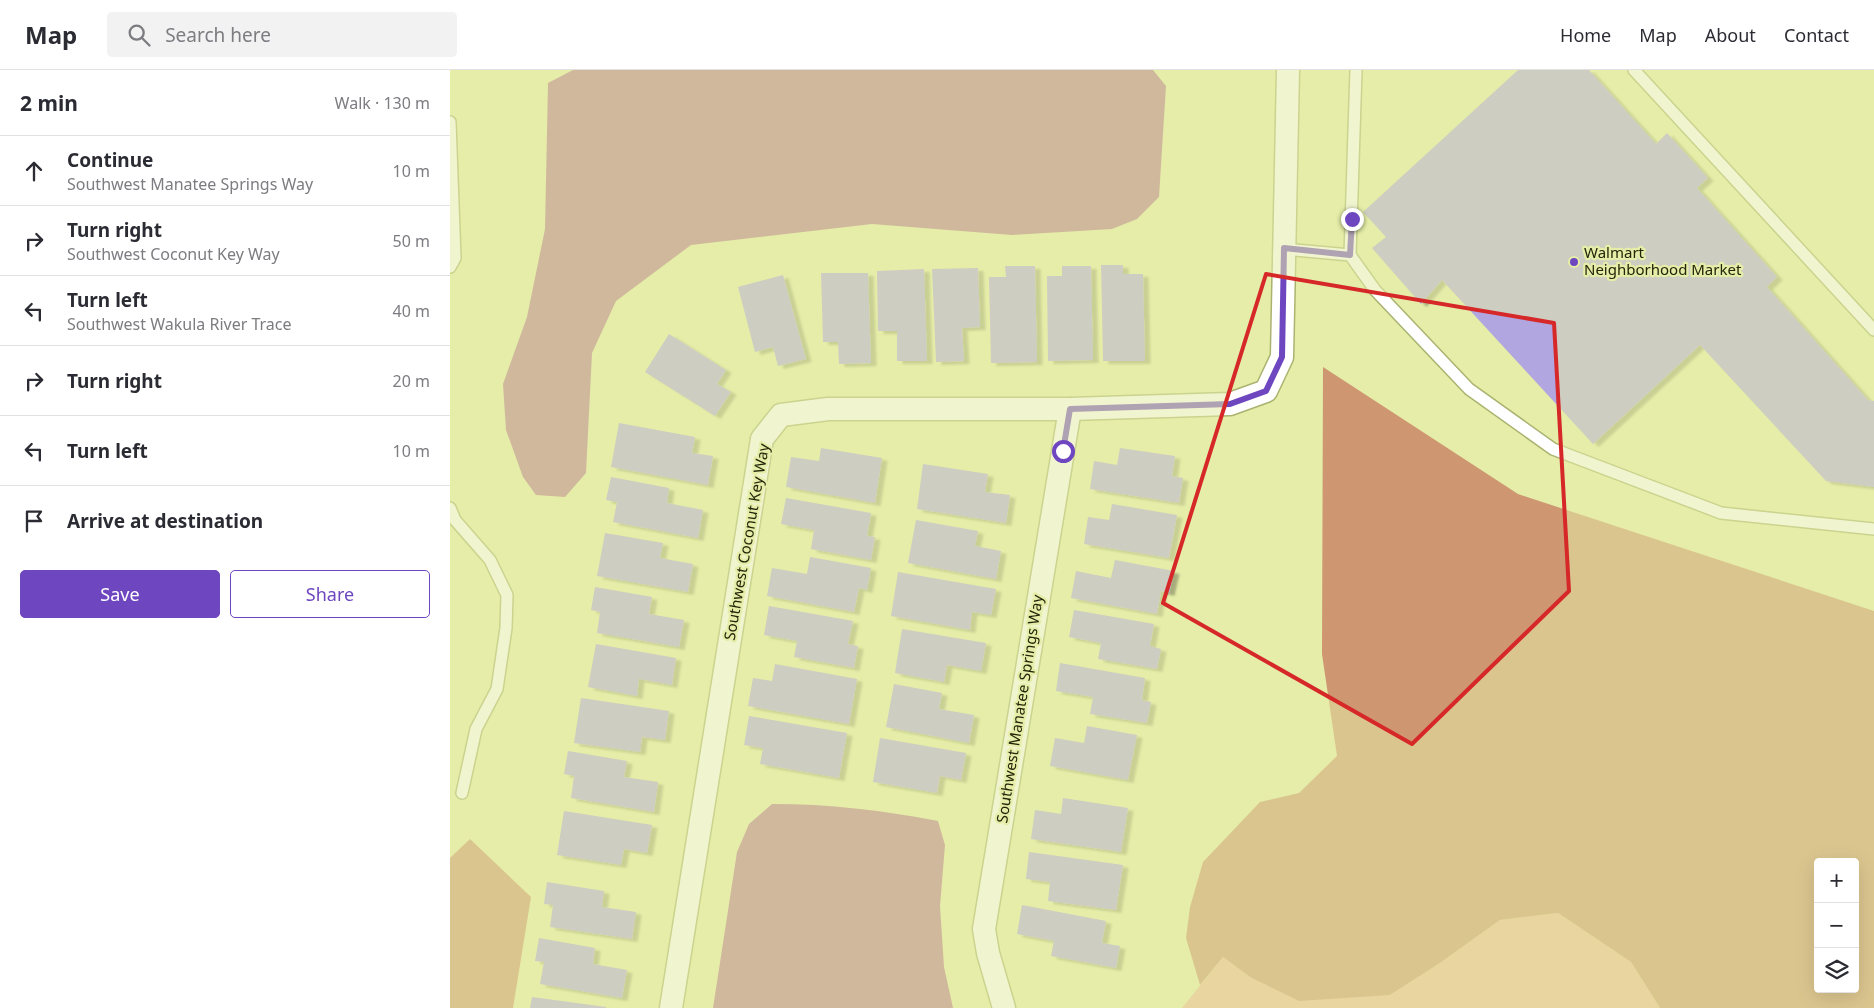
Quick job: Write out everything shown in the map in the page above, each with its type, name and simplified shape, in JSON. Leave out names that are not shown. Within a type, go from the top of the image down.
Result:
[{"type":"street","points":[[1284,248],[1288,70]]},
{"type":"street","name":"Southwest Coconut Key Way","points":[[671,1008],[762,439],[781,415],[828,409],[1070,409],[1230,404],[1266,391],[1282,357],[1284,248]]},
{"type":"street","name":"Southwest Manatee Springs Way","points":[[1004,1008],[988,953],[984,929],[1070,409]]},
{"type":"lane","points":[[1356,70],[1350,255],[1375,290],[1469,389],[1553,449],[1721,513],[1874,530]]},
{"type":"lane","points":[[1634,70],[1874,330]]},
{"type":"lane","points":[[450,122],[455,258],[450,267]]},
{"type":"lane","points":[[1284,248],[1350,255]]},
{"type":"lane","points":[[450,508],[455,520],[490,560],[507,595],[506,628],[497,689],[476,730],[462,793]]},
{"type":"highlighted area","points":[[1266,274],[1554,323],[1569,591],[1412,744],[1163,603]]},
{"type":"shaded area","points":[[573,70],[1153,70],[1166,86],[1159,197],[1137,219],[1112,229],[1012,235],[872,224],[691,245],[616,301],[592,353],[586,473],[565,497],[536,495],[523,477],[506,430],[503,384],[527,317],[545,229],[548,83]]},
{"type":"shaded area","points":[[1323,367],[1518,494],[1874,611],[1874,1008],[1660,1008],[1631,962],[1558,913],[1500,920],[1440,963],[1390,995],[1299,1001],[1250,977],[1223,957],[1200,985],[1186,938],[1190,907],[1203,862],[1260,802],[1299,793],[1337,756],[1322,654]]},
{"type":"shaded area","points":[[772,804],[855,808],[938,821],[945,845],[940,906],[944,967],[953,1008],[713,1008],[737,852],[749,824]]},
{"type":"shaded area","points":[[470,839],[531,897],[513,1008],[450,1008],[450,858]]},
{"type":"shaded area","points":[[1558,913],[1631,962],[1660,1008],[1182,1008],[1223,957],[1250,977],[1390,995],[1440,963],[1500,920]]},
{"type":"building","name":"Walmart Neighborhood Market","points":[[1518,70],[1589,70],[1656,144],[1667,133],[1708,178],[1697,188],[1777,277],[1767,287],[1868,400],[1874,401],[1874,487],[1826,481],[1700,345],[1593,444],[1442,280],[1421,304],[1372,248],[1386,237],[1363,212]]},
{"type":"building","points":[[1101,265],[1123,265],[1123,274],[1143,274],[1145,361],[1103,361]]},
{"type":"building","points":[[1005,266],[1035,266],[1037,362],[991,363],[989,277],[1006,277]]},
{"type":"building","points":[[1062,266],[1091,266],[1093,360],[1048,361],[1047,276],[1062,276]]},
{"type":"building","points":[[978,268],[980,327],[962,328],[964,361],[936,362],[932,269]]},
{"type":"building","points":[[924,269],[927,361],[897,361],[897,331],[878,331],[877,271]]},
{"type":"building","points":[[821,273],[868,273],[871,363],[839,364],[838,342],[823,342]]},
{"type":"building","points":[[783,275],[806,359],[778,366],[773,347],[755,352],[738,287]]},
{"type":"building","points":[[669,334],[726,370],[717,384],[731,392],[715,416],[645,372]]},
{"type":"building","points":[[619,423],[695,437],[692,453],[713,456],[708,485],[611,467]]},
{"type":"building","points":[[821,448],[882,458],[875,503],[786,487],[791,457],[819,461]]},
{"type":"building","points":[[1120,448],[1175,456],[1172,476],[1183,478],[1179,503],[1090,489],[1094,461],[1117,465]]},
{"type":"building","points":[[923,464],[988,474],[985,492],[1010,495],[1006,523],[917,509]]},
{"type":"building","points":[[611,477],[669,488],[667,503],[703,510],[698,538],[613,522],[617,502],[606,500]]},
{"type":"building","points":[[786,498],[871,513],[867,536],[875,537],[871,560],[811,549],[814,530],[781,524]]},
{"type":"building","points":[[1112,504],[1177,515],[1169,558],[1084,544],[1088,517],[1109,520]]},
{"type":"building","points":[[916,520],[978,531],[975,546],[1001,551],[996,579],[908,563]]},
{"type":"building","points":[[605,533],[663,543],[660,558],[693,564],[688,592],[597,576]]},
{"type":"building","points":[[810,557],[871,568],[867,590],[859,588],[854,612],[767,596],[772,568],[807,574]]},
{"type":"building","points":[[1115,560],[1174,571],[1169,593],[1161,591],[1157,614],[1071,598],[1076,571],[1111,578]]},
{"type":"building","points":[[898,572],[996,589],[991,615],[972,612],[970,630],[891,616]]},
{"type":"building","points":[[595,587],[652,597],[649,614],[684,620],[679,647],[597,633],[600,612],[591,610]]},
{"type":"building","points":[[769,606],[853,621],[848,644],[858,646],[854,668],[794,657],[797,641],[764,635]]},
{"type":"building","points":[[1074,610],[1154,624],[1150,646],[1161,649],[1157,669],[1098,659],[1101,643],[1069,637]]},
{"type":"building","points":[[902,629],[986,643],[981,671],[947,665],[944,682],[895,673]]},
{"type":"building","points":[[596,644],[676,658],[672,685],[639,679],[637,696],[588,687]]},
{"type":"building","points":[[1060,663],[1145,678],[1142,700],[1151,702],[1147,723],[1090,714],[1093,697],[1056,691]]},
{"type":"building","points":[[775,664],[857,679],[849,724],[748,706],[753,678],[772,681]]},
{"type":"building","points":[[894,684],[942,693],[939,709],[974,715],[969,743],[886,727]]},
{"type":"building","points":[[581,698],[669,711],[665,740],[642,737],[640,752],[574,743]]},
{"type":"building","points":[[749,716],[847,733],[839,778],[760,764],[763,748],[744,745]]},
{"type":"building","points":[[1087,726],[1137,735],[1128,780],[1050,766],[1055,738],[1084,743]]},
{"type":"building","points":[[880,738],[966,753],[961,780],[940,776],[937,793],[873,782]]},
{"type":"building","points":[[568,751],[627,761],[624,777],[658,782],[654,812],[571,798],[574,776],[564,774]]},
{"type":"building","points":[[1063,798],[1128,808],[1121,852],[1031,839],[1035,810],[1061,814]]},
{"type":"building","points":[[564,811],[652,825],[647,853],[624,849],[621,865],[557,855]]},
{"type":"building","points":[[1029,852],[1123,865],[1116,910],[1048,901],[1050,882],[1026,879]]},
{"type":"building","points":[[547,882],[604,891],[602,907],[636,912],[632,939],[550,927],[553,905],[544,904]]},
{"type":"building","points":[[1022,905],[1106,921],[1102,943],[1120,946],[1116,968],[1051,956],[1054,941],[1017,934]]},
{"type":"building","points":[[539,938],[595,948],[593,964],[627,970],[622,998],[540,984],[544,962],[535,961]]},
{"type":"building","points":[[532,997],[606,1007],[606,1008],[530,1008]]},
{"type":"place","name":"Walmart Neighborhood Market","points":[[1574,262]]},
{"type":"route","points":[[1063,451],[1070,409],[1230,404],[1266,391],[1282,357],[1284,248],[1350,255],[1352,219]]}]
